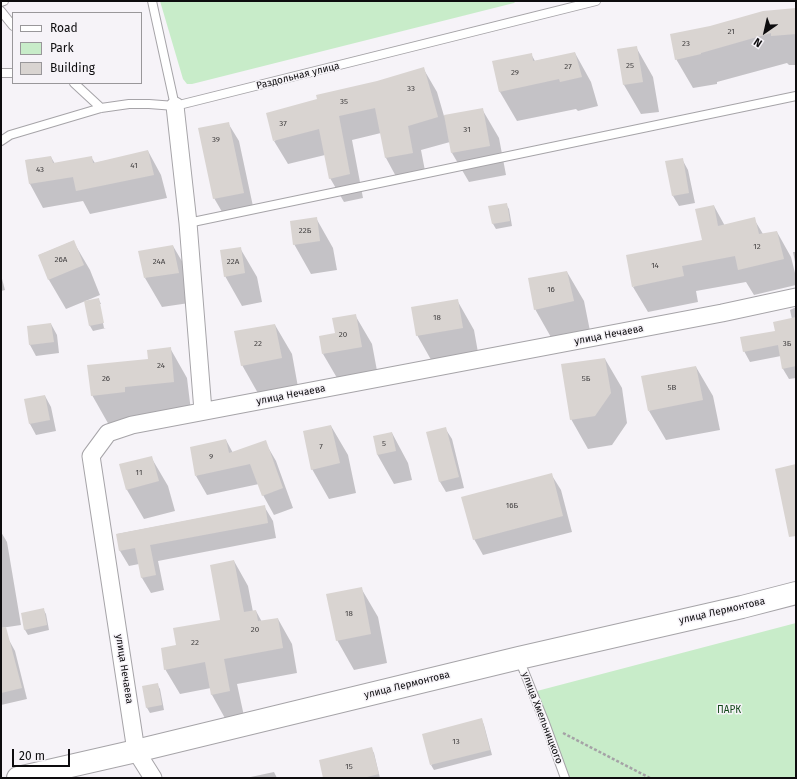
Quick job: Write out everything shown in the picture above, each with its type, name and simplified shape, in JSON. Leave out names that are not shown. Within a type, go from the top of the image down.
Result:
[{"type":"main road","name":"улица Лермонтова","points":[[18,778],[136,751],[519,658],[735,609],[796,593]]},
{"type":"street","points":[[175,106],[188,222],[203,411]]},
{"type":"street","name":"улица Нечаева","points":[[136,751],[91,456],[108,433],[132,425],[722,313],[796,297]]},
{"type":"street","points":[[136,751],[153,778]]},
{"type":"lane","points":[[152,1],[175,106]]},
{"type":"lane","name":"Раздольная улица","points":[[1,141],[10,135],[101,108],[129,104],[175,106],[596,1]]},
{"type":"lane","points":[[1,11],[12,25]]},
{"type":"lane","points":[[1,73],[12,73]]},
{"type":"lane","points":[[75,84],[101,108]]},
{"type":"lane","points":[[188,222],[796,96]]},
{"type":"lane","name":"улица Хмельницкого","points":[[519,658],[565,778]]},
{"type":"path","points":[[545,723],[650,778]]},
{"type":"green space","points":[[160,1],[516,1],[514,3],[192,84],[187,84],[183,79]]},
{"type":"green space","name":"ПАРК","points":[[796,623],[796,778],[570,778],[537,691]]},
{"type":"building","points":[[796,8],[796,34],[771,36],[771,33],[701,54],[675,60],[670,34],[710,26],[763,11]]},
{"type":"building","points":[[637,46],[643,82],[623,85],[617,49]]},
{"type":"building","points":[[575,52],[582,77],[560,82],[559,79],[499,92],[492,61],[532,53],[533,61]]},
{"type":"building","points":[[424,67],[438,117],[408,126],[413,153],[385,158],[375,108],[339,116],[350,174],[329,179],[319,129],[273,141],[266,113],[317,99],[316,95],[377,81]]},
{"type":"building","points":[[483,108],[490,146],[451,153],[444,115]]},
{"type":"building","points":[[229,122],[244,193],[213,199],[198,128]]},
{"type":"building","points":[[148,150],[154,175],[76,191],[73,177],[29,184],[25,160],[51,156],[53,163],[92,156],[93,163]]},
{"type":"building","points":[[683,158],[689,193],[672,196],[665,161]]},
{"type":"building","points":[[507,203],[510,221],[492,224],[488,206]]},
{"type":"building","points":[[714,205],[718,226],[755,217],[759,234],[777,231],[784,259],[738,270],[735,256],[682,266],[684,276],[632,287],[626,255],[702,240],[695,209]]},
{"type":"building","points":[[317,217],[320,241],[293,245],[290,221]]},
{"type":"building","points":[[74,240],[84,265],[48,280],[38,255]]},
{"type":"building","points":[[173,245],[179,273],[144,278],[138,251]]},
{"type":"building","points":[[241,247],[245,273],[224,277],[220,250]]},
{"type":"building","points":[[567,271],[574,301],[534,310],[528,278]]},
{"type":"building","points":[[99,298],[104,323],[89,326],[84,301]]},
{"type":"building","points":[[458,299],[463,328],[416,336],[411,307]]},
{"type":"building","points":[[356,314],[362,347],[322,354],[319,336],[335,333],[332,318]]},
{"type":"building","points":[[796,317],[796,366],[782,369],[778,345],[743,352],[740,337],[775,331],[773,322]]},
{"type":"building","points":[[51,323],[54,342],[29,345],[27,326]]},
{"type":"building","points":[[275,324],[282,358],[241,366],[234,331]]},
{"type":"building","points":[[171,347],[174,382],[125,387],[125,392],[91,396],[87,365],[148,359],[147,350]]},
{"type":"building","points":[[605,358],[611,393],[595,416],[570,420],[561,364]]},
{"type":"building","points":[[696,366],[703,400],[648,411],[641,376]]},
{"type":"building","points":[[45,395],[50,420],[29,424],[24,399]]},
{"type":"building","points":[[331,425],[340,463],[311,470],[303,431]]},
{"type":"building","points":[[446,427],[459,477],[439,482],[426,432]]},
{"type":"building","points":[[392,432],[396,451],[377,455],[373,436]]},
{"type":"building","points":[[226,439],[229,453],[266,440],[283,488],[262,496],[250,464],[195,476],[190,447]]},
{"type":"building","points":[[152,456],[159,481],[126,490],[119,464]]},
{"type":"building","points":[[796,464],[796,536],[789,537],[775,469]]},
{"type":"building","points":[[552,473],[563,516],[473,540],[461,497]]},
{"type":"building","points":[[265,505],[268,523],[150,545],[156,575],[141,578],[135,548],[119,551],[116,534]]},
{"type":"building","points":[[234,560],[244,612],[256,610],[258,621],[278,618],[283,648],[224,659],[230,691],[211,695],[205,662],[164,670],[161,648],[176,645],[173,628],[220,620],[210,565]]},
{"type":"building","points":[[362,587],[371,634],[336,641],[326,594]]},
{"type":"building","points":[[44,608],[47,625],[24,630],[21,613]]},
{"type":"building","points":[[6,627],[22,688],[1,693],[1,628]]},
{"type":"building","points":[[158,683],[162,705],[146,708],[142,686]]},
{"type":"building","points":[[482,718],[490,750],[430,765],[422,734]]},
{"type":"building","points":[[372,747],[379,774],[363,778],[323,778],[319,760]]}]
